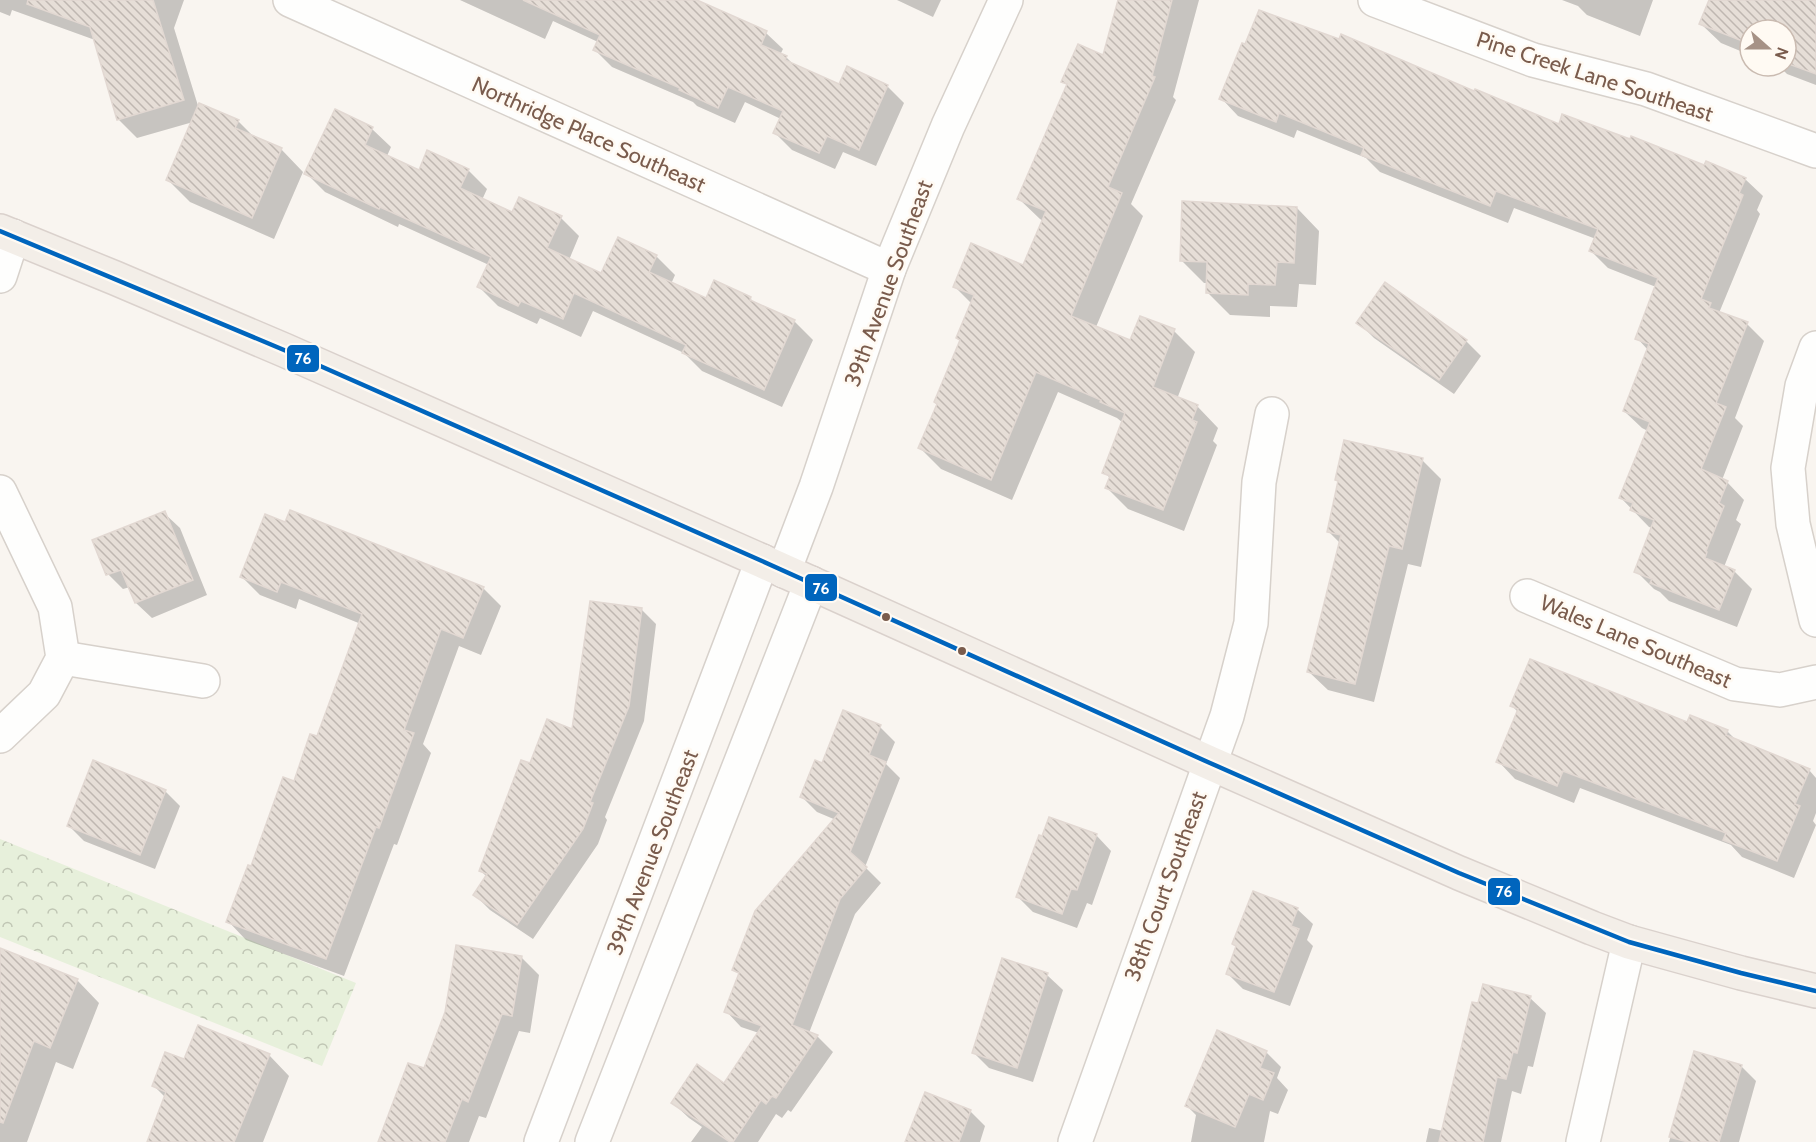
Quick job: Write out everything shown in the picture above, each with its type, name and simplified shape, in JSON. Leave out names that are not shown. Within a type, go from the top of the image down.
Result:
[{"type":"main road","points":[[7,234],[273,346],[1460,873],[1629,942],[1816,991]]},
{"type":"street","name":"Northridge Place Southeast","points":[[290,0],[889,269]]},
{"type":"street","name":"39th Avenue Southeast","points":[[592,1142],[889,269],[948,126],[1006,0]]},
{"type":"street","name":"Pine Creek Lane Southeast","points":[[1375,0],[1434,10],[1533,60],[1646,89],[1816,151]]},
{"type":"street","points":[[0,276],[7,234]]},
{"type":"street","points":[[1816,348],[1802,386],[1788,468],[1793,524],[1816,620]]},
{"type":"street","name":"38th Court Southeast","points":[[1075,1142],[1227,716],[1251,623],[1259,482],[1272,414]]},
{"type":"street","points":[[0,492],[55,607],[63,658],[44,694],[0,736]]},
{"type":"street","name":"39th Avenue Southeast","points":[[541,1142],[786,572]]},
{"type":"street","name":"Wales Lane Southeast","points":[[1527,596],[1735,684],[1780,690],[1816,682]]},
{"type":"street","points":[[63,658],[203,681]]},
{"type":"street","points":[[1583,1142],[1629,942]]},
{"type":"green space","points":[[0,839],[356,983],[322,1066],[0,937]]},
{"type":"building","points":[[28,0],[153,0],[184,100],[117,120],[90,27],[27,4]]},
{"type":"building","points":[[523,0],[697,0],[767,31],[761,45],[787,56],[785,60],[839,84],[847,66],[888,85],[859,150],[827,136],[819,153],[773,133],[783,111],[728,87],[718,108],[679,90],[680,88],[593,50],[600,35]]},
{"type":"building","points":[[1118,0],[1172,0],[1152,76],[1155,77],[1108,187],[1122,193],[1071,316],[1130,340],[1140,316],[1175,329],[1153,387],[1198,405],[1192,420],[1197,422],[1163,510],[1105,488],[1110,476],[1102,473],[1125,413],[1036,372],[991,480],[918,448],[937,404],[934,402],[960,340],[956,338],[974,295],[953,287],[971,243],[1023,265],[1046,211],[1017,199],[1067,84],[1061,82],[1078,44],[1103,55]]},
{"type":"building","points":[[1709,0],[1816,0],[1816,74],[1798,67],[1798,18],[1738,18],[1738,39],[1699,24]]},
{"type":"building","points":[[1259,10],[1339,39],[1341,34],[1474,91],[1475,89],[1559,124],[1562,114],[1630,139],[1631,136],[1704,165],[1706,161],[1746,178],[1739,193],[1743,195],[1701,299],[1711,303],[1709,308],[1748,322],[1716,403],[1726,407],[1701,469],[1728,481],[1719,503],[1724,506],[1705,558],[1735,570],[1719,610],[1650,583],[1652,579],[1634,572],[1654,520],[1630,510],[1633,503],[1619,498],[1650,422],[1623,411],[1649,344],[1635,339],[1658,278],[1589,251],[1598,229],[1496,191],[1490,206],[1361,155],[1364,148],[1279,113],[1276,122],[1219,99],[1242,43],[1245,44]]},
{"type":"building","points":[[199,103],[239,120],[235,128],[282,148],[252,218],[166,180]]},
{"type":"building","points":[[335,109],[373,127],[365,145],[419,170],[427,150],[469,169],[460,188],[512,212],[519,197],[562,216],[547,248],[601,273],[618,237],[657,255],[649,272],[706,298],[714,280],[751,297],[750,300],[795,320],[764,390],[682,353],[686,345],[574,293],[563,319],[521,301],[518,306],[477,287],[491,257],[304,174]]},
{"type":"building","points":[[1182,201],[1297,207],[1294,263],[1277,262],[1275,285],[1248,284],[1248,295],[1206,293],[1207,262],[1180,261]]},
{"type":"building","points":[[1385,282],[1467,340],[1439,380],[1356,323]]},
{"type":"building","points":[[1344,440],[1423,458],[1402,549],[1389,546],[1355,684],[1307,672],[1341,535],[1327,532]]},
{"type":"building","points":[[290,510],[484,587],[463,638],[441,629],[404,730],[414,733],[379,828],[376,827],[326,959],[226,922],[248,865],[251,866],[283,777],[294,781],[310,734],[317,736],[362,614],[281,582],[277,592],[240,577],[265,514],[285,522]]},
{"type":"building","points":[[165,511],[193,580],[135,603],[121,570],[106,575],[92,540]]},
{"type":"building","points":[[590,601],[642,608],[629,706],[590,802],[593,803],[583,829],[517,925],[473,895],[487,874],[479,871],[521,760],[530,763],[547,719],[572,729]]},
{"type":"building","points":[[1530,659],[1687,722],[1690,715],[1728,730],[1726,735],[1810,769],[1795,804],[1800,806],[1777,861],[1723,840],[1726,833],[1563,771],[1557,786],[1496,762],[1518,709],[1510,706]]},
{"type":"building","points":[[843,710],[881,725],[869,755],[886,762],[850,852],[867,867],[840,899],[792,1025],[818,1035],[776,1098],[772,1096],[766,1104],[761,1100],[733,1142],[730,1142],[671,1103],[697,1064],[724,1083],[762,1026],[724,1012],[739,973],[732,970],[755,911],[839,813],[800,797],[815,760],[822,763]]},
{"type":"building","points":[[93,760],[166,790],[140,855],[67,826]]},
{"type":"building","points":[[1049,817],[1097,834],[1077,890],[1071,889],[1062,914],[1016,897],[1039,835],[1042,836]]},
{"type":"building","points":[[1253,891],[1298,908],[1291,926],[1299,929],[1274,992],[1226,974],[1236,946],[1232,944]]},
{"type":"building","points":[[456,945],[522,956],[512,1016],[502,1014],[468,1102],[462,1099],[445,1142],[378,1142],[408,1063],[424,1068],[445,1012]]},
{"type":"building","points":[[0,948],[78,979],[50,1048],[34,1041],[3,1123],[0,1122]]},
{"type":"building","points":[[1002,958],[1048,973],[1017,1068],[972,1053]]},
{"type":"building","points":[[1483,984],[1531,996],[1517,1053],[1513,1052],[1506,1079],[1497,1077],[1483,1142],[1439,1142],[1472,1002],[1478,1003]]},
{"type":"building","points":[[198,1025],[270,1054],[234,1142],[147,1142],[166,1092],[152,1086],[165,1052],[184,1059]]},
{"type":"building","points":[[1217,1030],[1267,1051],[1260,1068],[1274,1073],[1263,1100],[1249,1094],[1235,1127],[1185,1106]]},
{"type":"building","points":[[1694,1051],[1742,1065],[1719,1142],[1688,1142],[1669,1137]]},
{"type":"building","points":[[925,1092],[971,1110],[959,1142],[905,1142]]},
{"type":"transit line","name":"76","points":[[0,231],[284,350],[1459,873],[1629,942],[1816,991]]}]
